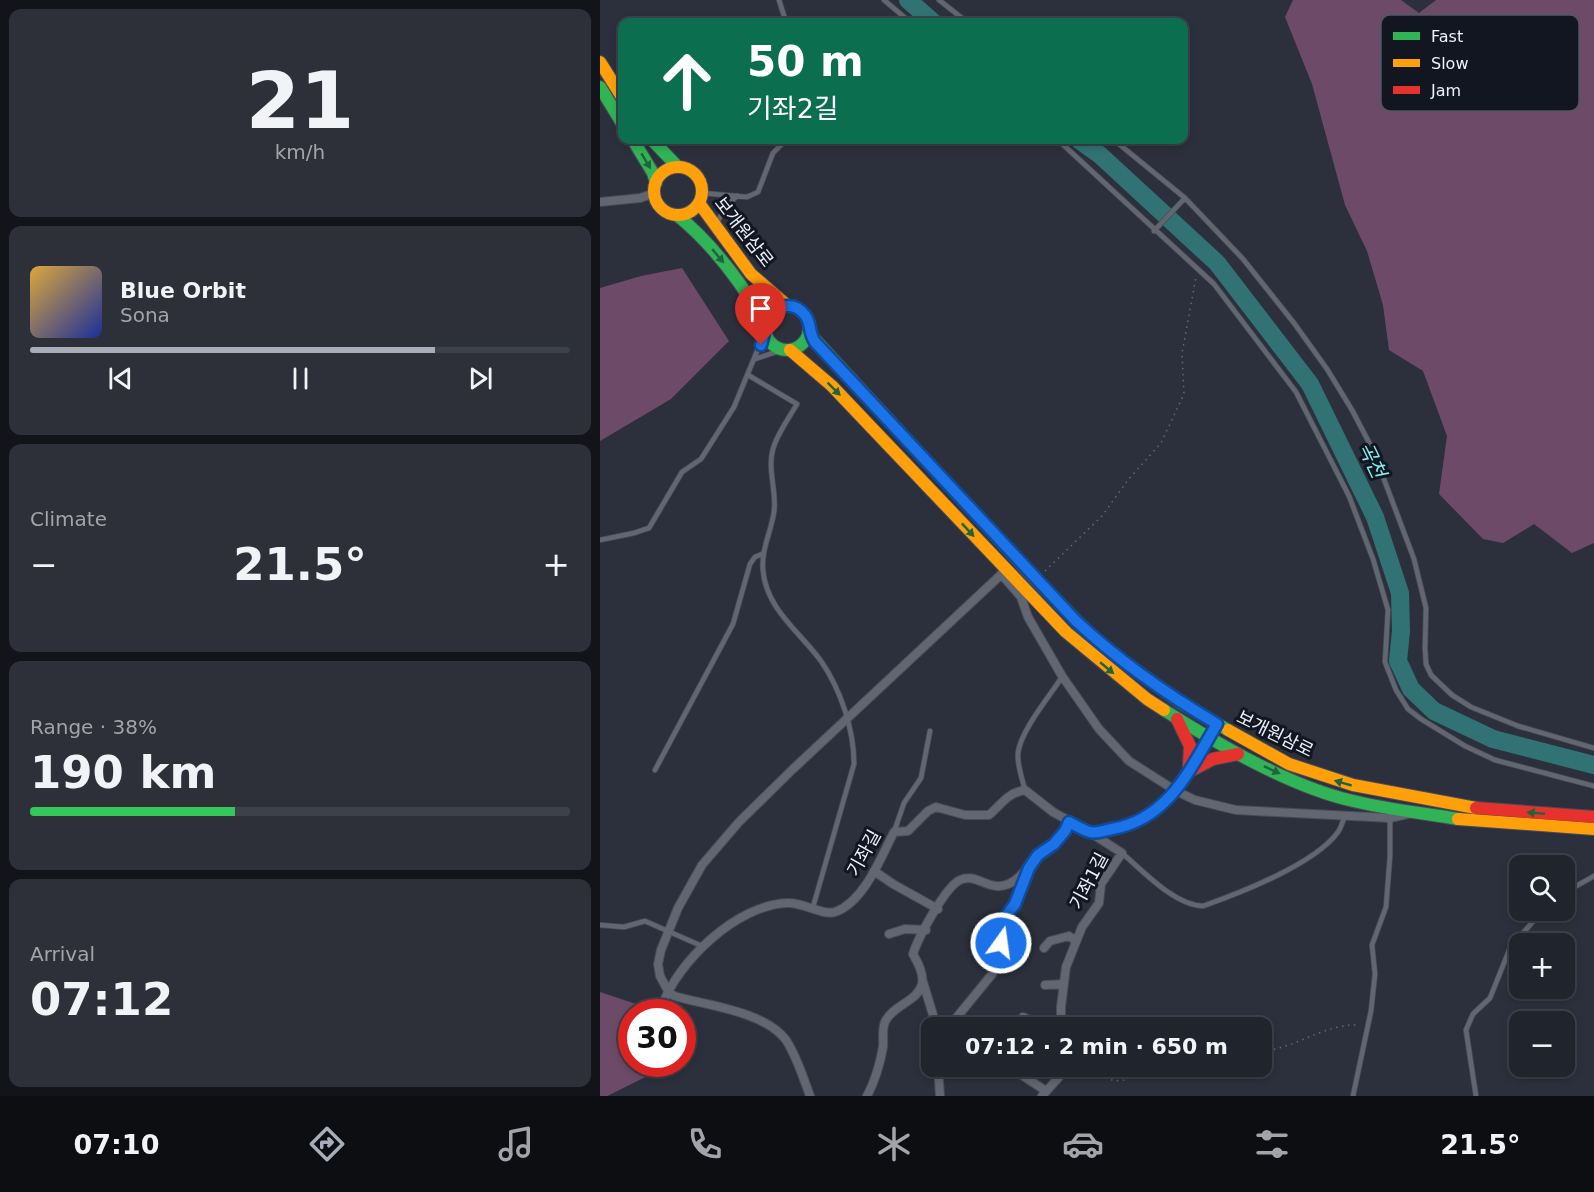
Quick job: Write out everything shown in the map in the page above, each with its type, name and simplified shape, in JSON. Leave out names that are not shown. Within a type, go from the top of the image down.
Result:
[{"type":"main road","points":[[600,62],[618,91]]},
{"type":"main road","points":[[600,87],[618,116]]},
{"type":"main road","name":"보개원삼로","points":[[635,144],[653,173],[660,206],[668,212],[687,213],[700,198]]},
{"type":"main road","name":"보개원삼로","points":[[656,144],[678,167],[695,174],[700,183],[700,198],[715,227],[770,294],[805,314],[809,323],[809,333],[1035,579],[1100,644],[1150,682],[1217,724],[1289,764],[1353,786],[1479,809],[1594,817]]},
{"type":"main road","points":[[655,188],[664,172],[678,167]]},
{"type":"main road","name":"보개원삼로","points":[[677,214],[697,231],[729,269],[765,328],[769,342],[786,350],[832,386],[1003,572],[1090,654],[1147,699],[1238,754],[1326,793],[1415,813],[1476,822],[1594,829]]},
{"type":"main road","points":[[765,328],[774,310],[788,306]]},
{"type":"main road","points":[[786,350],[801,345],[809,333]]},
{"type":"main road","points":[[1177,718],[1190,746],[1189,771]]},
{"type":"main road","points":[[1176,792],[1217,724]]},
{"type":"main road","points":[[1189,771],[1212,759],[1238,754]]},
{"type":"street","points":[[600,202],[640,198],[655,188]]},
{"type":"street","points":[[810,1096],[792,1049],[778,1031],[761,1020],[684,999],[668,991],[660,976],[658,964],[668,932],[688,886],[739,822],[1003,572]]},
{"type":"street","name":"보개원삼로","points":[[1003,572],[1021,597],[1028,617],[1062,676],[1099,729],[1130,761],[1176,792],[1195,800],[1236,810],[1390,818],[1415,813]]},
{"type":"street","points":[[1025,790],[1069,822],[1091,833],[1128,826],[1165,803],[1176,792]]},
{"type":"street","name":"기좌길","points":[[665,999],[676,976],[704,947],[730,924],[746,914],[770,905],[797,903],[828,914],[838,912],[860,893],[894,832],[908,831],[928,811],[936,807],[965,815],[989,815],[1002,800],[1014,792],[1025,790]]},
{"type":"street","points":[[957,1017],[993,973],[1006,916],[1015,904],[1029,868],[1038,855],[1054,844],[1069,822]]},
{"type":"street","name":"기좌1길","points":[[1062,1017],[1066,967],[1082,927],[1099,903],[1101,884],[1122,853],[1091,833]]},
{"type":"street","points":[[933,1017],[921,972],[913,954],[946,892],[962,879],[974,879],[991,886],[1002,887],[1029,868]]},
{"type":"street","points":[[874,871],[938,909]]},
{"type":"street","points":[[889,934],[905,929],[926,930]]},
{"type":"street","points":[[1044,948],[1050,941],[1070,936],[1076,941]]},
{"type":"street","points":[[867,1096],[874,1080],[883,1045],[884,1023],[889,1014],[920,990],[922,982]]},
{"type":"street","points":[[1045,985],[1064,984]]},
{"type":"street","points":[[939,1077],[940,1096]]},
{"type":"street","points":[[1022,1077],[1044,1094],[1059,1077]]},
{"type":"lane","points":[[779,0],[785,18]]},
{"type":"lane","points":[[884,0],[905,18]]},
{"type":"lane","points":[[939,0],[963,18]]},
{"type":"lane","name":"보개원삼로","points":[[700,198],[747,197],[758,192],[773,153],[782,144]]},
{"type":"lane","points":[[1062,144],[1214,284],[1287,378],[1349,496],[1373,559],[1388,610],[1385,662],[1396,690],[1408,709],[1465,746],[1495,760],[1594,786]]},
{"type":"lane","points":[[1119,144],[1185,198],[1243,259],[1328,369],[1368,440],[1414,559],[1423,593],[1425,656],[1431,675],[1452,695],[1482,712],[1518,726],[1594,748]]},
{"type":"lane","points":[[715,227],[725,207],[737,196]]},
{"type":"lane","points":[[1154,231],[1185,198]]},
{"type":"lane","points":[[600,540],[634,534],[649,528],[682,472],[701,459],[734,407],[755,359],[765,328]]},
{"type":"lane","points":[[755,359],[786,350]]},
{"type":"lane","points":[[748,375],[797,404],[773,448],[771,464],[774,511],[762,554],[766,586],[775,604],[830,676],[840,695],[854,749],[854,765],[843,795],[823,879],[813,907]]},
{"type":"lane","points":[[655,770],[733,624],[750,564],[755,557],[762,554]]},
{"type":"lane","points":[[1025,790],[1018,765],[1018,753],[1022,739],[1062,676]]},
{"type":"lane","points":[[894,832],[904,803],[921,778],[930,731]]},
{"type":"lane","points":[[1122,853],[1170,894],[1194,906],[1203,906],[1297,865],[1329,843],[1339,831],[1345,815]]},
{"type":"lane","points":[[1353,1096],[1369,1026],[1375,974],[1372,945],[1386,907],[1388,893],[1390,818]]},
{"type":"lane","points":[[1575,887],[1594,876]]},
{"type":"lane","points":[[600,926],[624,927],[645,921],[704,947]]},
{"type":"lane","points":[[1476,1096],[1466,1030],[1468,1022],[1490,998],[1510,948],[1533,921]]},
{"type":"path","points":[[1035,579],[1102,516],[1128,480],[1154,454],[1161,443],[1184,394],[1182,353],[1197,268]]},
{"type":"path","points":[[1272,1050],[1322,1032],[1350,1025],[1369,1026]]},
{"type":"path","points":[[1105,1077],[1114,1081],[1133,1077]]},
{"type":"shaded area","points":[[1293,0],[1401,0],[1419,13],[1436,0],[1594,0],[1594,543],[1572,553],[1534,524],[1503,543],[1483,539],[1439,494],[1447,436],[1423,371],[1389,350],[1383,305],[1367,251],[1345,205],[1312,84],[1285,17]]},
{"type":"shaded area","points":[[682,268],[729,341],[671,399],[600,441],[600,288],[641,276]]},
{"type":"shaded area","points":[[600,992],[621,999],[618,999],[618,1077],[646,1077],[607,1096],[600,1096]]},
{"type":"waterway","name":"곡천","points":[[908,0],[928,18]]},
{"type":"waterway","name":"곡천","points":[[1085,144],[1100,155],[1217,263],[1310,384],[1375,517],[1400,593],[1401,631],[1398,661],[1411,689],[1434,711],[1493,739],[1594,765]]},
{"type":"traffic: fast","points":[[600,87],[618,116]]},
{"type":"traffic: fast","points":[[635,144],[653,173],[656,183]]},
{"type":"traffic: fast","points":[[656,144],[678,167]]},
{"type":"traffic: fast","points":[[677,215],[726,265],[765,323]]},
{"type":"traffic: fast","points":[[787,306],[796,307],[803,312],[808,319],[809,328],[808,337],[803,344],[796,349],[787,350],[778,349],[771,344],[766,337],[765,328],[766,319],[771,312],[778,307],[787,306]]},
{"type":"traffic: fast","points":[[809,333],[1035,579],[1100,644],[1182,704],[1228,730]]},
{"type":"traffic: fast","points":[[1164,710],[1277,774],[1325,793],[1363,803],[1458,819]]},
{"type":"traffic: fast","points":[[1176,791],[1213,731]]},
{"type":"traffic: slow","points":[[600,62],[618,91]]},
{"type":"traffic: slow","points":[[678,167],[695,174],[702,191],[695,208],[678,215],[661,208],[654,191],[661,174],[678,167]]},
{"type":"traffic: slow","points":[[699,203],[751,274],[788,306]]},
{"type":"traffic: slow","points":[[790,350],[832,386],[1066,632],[1147,699],[1164,710]]},
{"type":"traffic: slow","points":[[1228,730],[1289,764],[1353,785],[1476,808]]},
{"type":"traffic: slow","points":[[1458,819],[1594,829]]},
{"type":"traffic: jam","points":[[1177,719],[1190,746],[1189,767]]},
{"type":"traffic: jam","points":[[1190,771],[1213,759],[1238,754]]},
{"type":"traffic: jam","points":[[1476,808],[1594,817]]},
{"type":"route","points":[[761,345],[766,322],[771,313],[783,306],[788,306],[797,308],[805,314],[809,323],[809,333],[815,342],[1076,621],[1100,644],[1150,682],[1217,724],[1176,792],[1165,803],[1143,818],[1128,826],[1091,833],[1069,822],[1054,844],[1038,855],[1029,868],[1018,891],[1015,904],[1006,916],[1001,943]]}]
